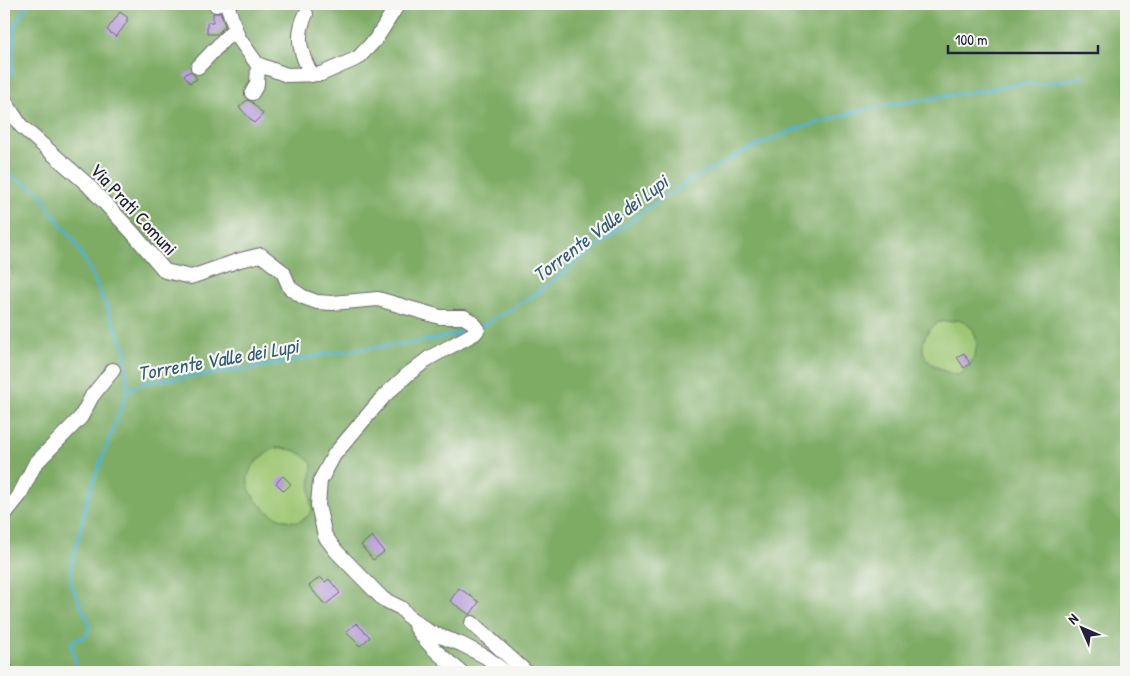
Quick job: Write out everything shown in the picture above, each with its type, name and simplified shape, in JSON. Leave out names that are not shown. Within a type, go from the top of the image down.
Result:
[{"type":"street","points":[[220,4],[235,28],[238,37],[258,64],[287,75],[312,75],[321,74],[358,58],[376,39],[398,4]]},
{"type":"street","points":[[306,14],[299,35],[307,65],[312,75]]},
{"type":"street","points":[[198,67],[235,28]]},
{"type":"street","points":[[252,93],[257,84],[258,64]]},
{"type":"street","name":"Via Prati Comuni","points":[[4,100],[21,126],[87,184],[132,232],[165,272],[191,277],[240,260],[261,255],[283,272],[290,288],[310,300],[332,302],[378,299],[440,317],[464,317],[476,325],[478,329],[475,333],[429,358],[384,396],[334,455],[320,482],[318,505],[325,536],[336,551],[383,599],[401,608],[410,618],[429,632],[461,644],[486,657],[505,672]]},
{"type":"street","points":[[4,515],[20,496],[35,464],[81,417],[92,396],[113,370]]},
{"type":"street","points":[[410,618],[420,635],[461,672]]},
{"type":"street","points":[[472,623],[526,672]]},
{"type":"green space","points":[[4,4],[1126,4],[1126,672],[4,672],[4,287],[12,275],[10,260],[4,251]],"holes":[[[961,320],[972,329],[977,343],[975,356],[968,367],[959,375],[931,364],[924,352],[923,345],[927,333],[938,322]],[[275,448],[295,451],[303,455],[312,464],[310,491],[312,510],[307,517],[298,522],[281,519],[267,511],[249,489],[248,476],[252,467]]]},
{"type":"green space","points":[[4,251],[10,260],[12,275],[4,287]]},
{"type":"green space","points":[[961,320],[972,329],[977,343],[972,361],[959,375],[931,364],[924,352],[923,345],[927,333],[938,322]]},
{"type":"green space","points":[[275,448],[295,451],[303,455],[312,464],[310,491],[313,509],[307,517],[298,522],[281,519],[267,511],[249,489],[248,476],[252,467]]},
{"type":"building","points":[[120,12],[128,18],[126,20],[128,21],[116,37],[107,30]]},
{"type":"building","points":[[213,13],[221,13],[225,26],[217,34],[207,34],[207,22],[213,22]]},
{"type":"building","points":[[191,71],[197,79],[190,83],[184,75]]},
{"type":"building","points":[[247,100],[252,102],[263,114],[254,123],[239,107]]},
{"type":"building","points":[[964,353],[970,364],[964,368],[957,357]]},
{"type":"building","points":[[283,476],[291,484],[284,491],[276,483]]},
{"type":"building","points":[[372,536],[384,552],[373,560],[361,545]]},
{"type":"building","points":[[320,577],[325,582],[329,579],[340,593],[325,605],[309,586]]},
{"type":"building","points":[[459,588],[479,602],[470,615],[450,601]]},
{"type":"building","points":[[356,623],[370,637],[360,646],[346,632]]},
{"type":"waterway","points":[[4,90],[11,76],[15,25],[28,4]]},
{"type":"waterway","name":"Torrente Valle dei Lupi","points":[[481,327],[532,297],[648,208],[693,179],[743,152],[796,129],[872,108],[1023,84],[1045,84],[1086,77]]},
{"type":"waterway","points":[[4,169],[17,180],[39,191],[51,212],[74,241],[91,272],[125,349],[128,391],[89,493],[72,563],[70,583],[89,623],[89,631],[85,637],[73,641],[71,644],[78,672]]},
{"type":"waterway","name":"Torrente Valle dei Lupi","points":[[128,391],[143,383],[257,368],[328,354],[433,340],[463,332]]}]
